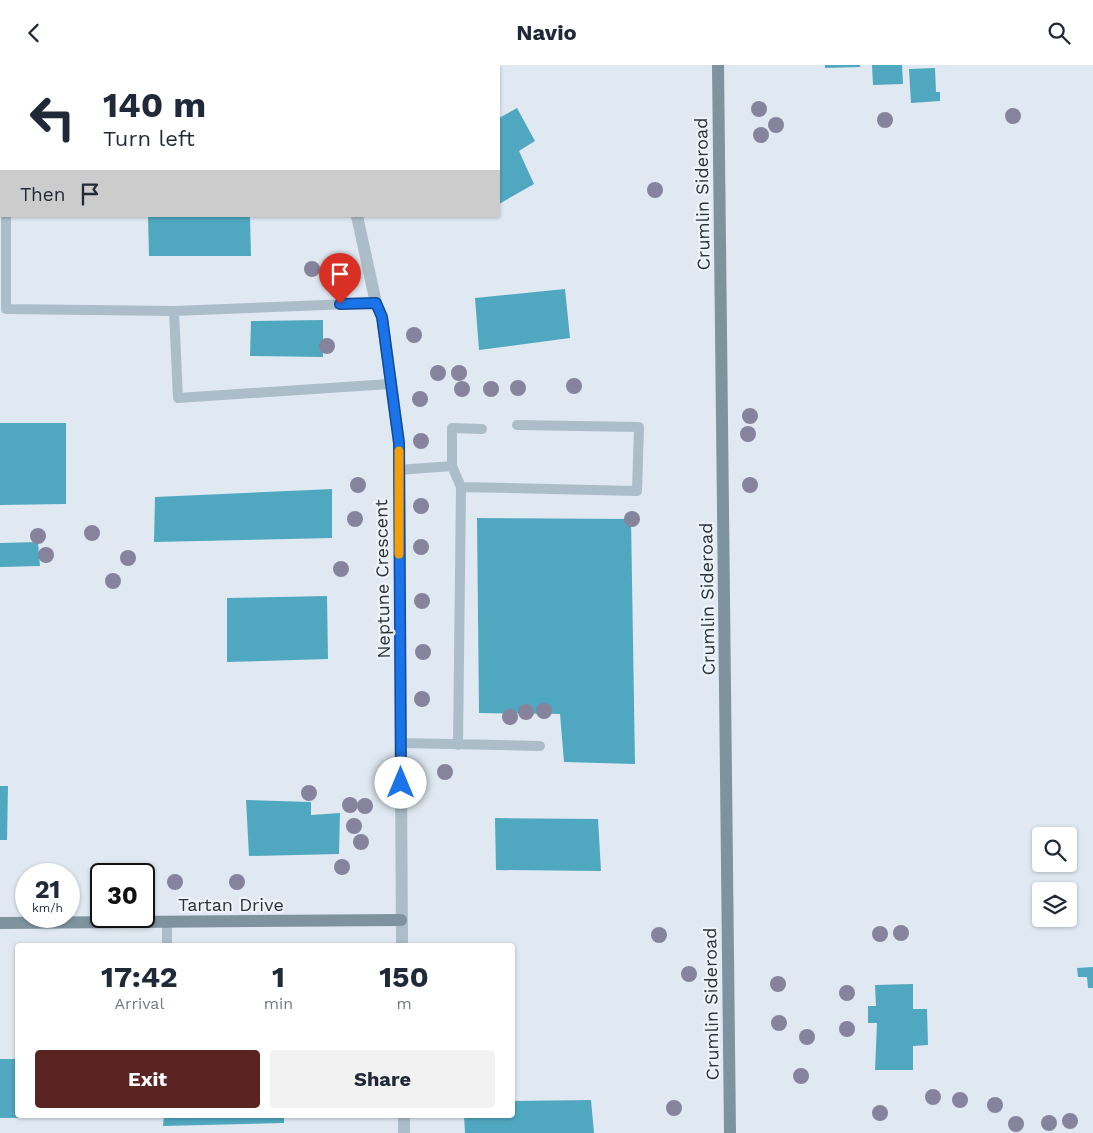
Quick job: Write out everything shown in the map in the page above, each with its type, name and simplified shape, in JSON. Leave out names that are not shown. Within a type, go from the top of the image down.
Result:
[{"type":"street","name":"Crumlin Sideroad","points":[[718,65],[730,1133]]},
{"type":"street","name":"Neptune Crescent","points":[[357,217],[376,303],[382,317],[399,443],[402,943]]},
{"type":"street","name":"Tartan Drive","points":[[0,923],[401,920]]},
{"type":"street","points":[[404,1118],[404,1133]]},
{"type":"lane","points":[[6,217],[6,309],[174,311],[376,303]]},
{"type":"lane","points":[[174,311],[178,398],[390,384]]},
{"type":"lane","points":[[461,487],[637,491],[639,427],[517,425]]},
{"type":"lane","points":[[458,745],[461,487],[452,466],[452,428],[482,429]]},
{"type":"lane","points":[[398,470],[452,466]]},
{"type":"lane","points":[[401,743],[540,746]]},
{"type":"lane","points":[[166,922],[167,943]]},
{"type":"building","points":[[825,65],[860,65],[860,67],[825,68]]},
{"type":"building","points":[[872,65],[902,65],[903,84],[873,85]]},
{"type":"building","points":[[935,68],[936,92],[940,92],[940,101],[911,103],[909,69]]},
{"type":"building","points":[[517,108],[535,141],[519,151],[534,184],[500,203],[500,117]]},
{"type":"building","points":[[148,217],[250,217],[251,256],[149,256]]},
{"type":"building","points":[[565,289],[570,338],[479,350],[475,298]]},
{"type":"building","points":[[323,320],[323,357],[250,356],[251,321]]},
{"type":"building","points":[[0,423],[66,423],[66,504],[0,505]]},
{"type":"building","points":[[332,489],[332,538],[154,542],[155,497]]},
{"type":"building","points":[[477,518],[631,519],[635,764],[564,762],[560,714],[479,713]]},
{"type":"building","points":[[38,542],[40,566],[0,567],[0,543]]},
{"type":"building","points":[[327,596],[328,659],[227,662],[227,598]]},
{"type":"building","points":[[0,786],[8,786],[7,840],[0,840]]},
{"type":"building","points":[[246,800],[311,802],[311,815],[340,813],[339,854],[249,856]]},
{"type":"building","points":[[495,818],[598,819],[601,871],[496,870]]},
{"type":"building","points":[[1093,967],[1093,988],[1088,988],[1087,977],[1078,977],[1077,968]]},
{"type":"building","points":[[913,984],[913,1009],[927,1009],[928,1045],[913,1046],[913,1070],[875,1070],[877,1023],[868,1023],[868,1006],[876,1006],[875,985]]},
{"type":"building","points":[[0,1059],[15,1059],[15,1118],[0,1118]]},
{"type":"building","points":[[591,1100],[594,1133],[465,1133],[464,1118],[515,1118],[515,1101]]},
{"type":"building","points":[[164,1118],[284,1118],[284,1123],[163,1126]]},
{"type":"slow traffic","points":[[399,451],[399,554]]},
{"type":"route","points":[[340,304],[376,303],[382,317],[399,443],[401,783]]}]
